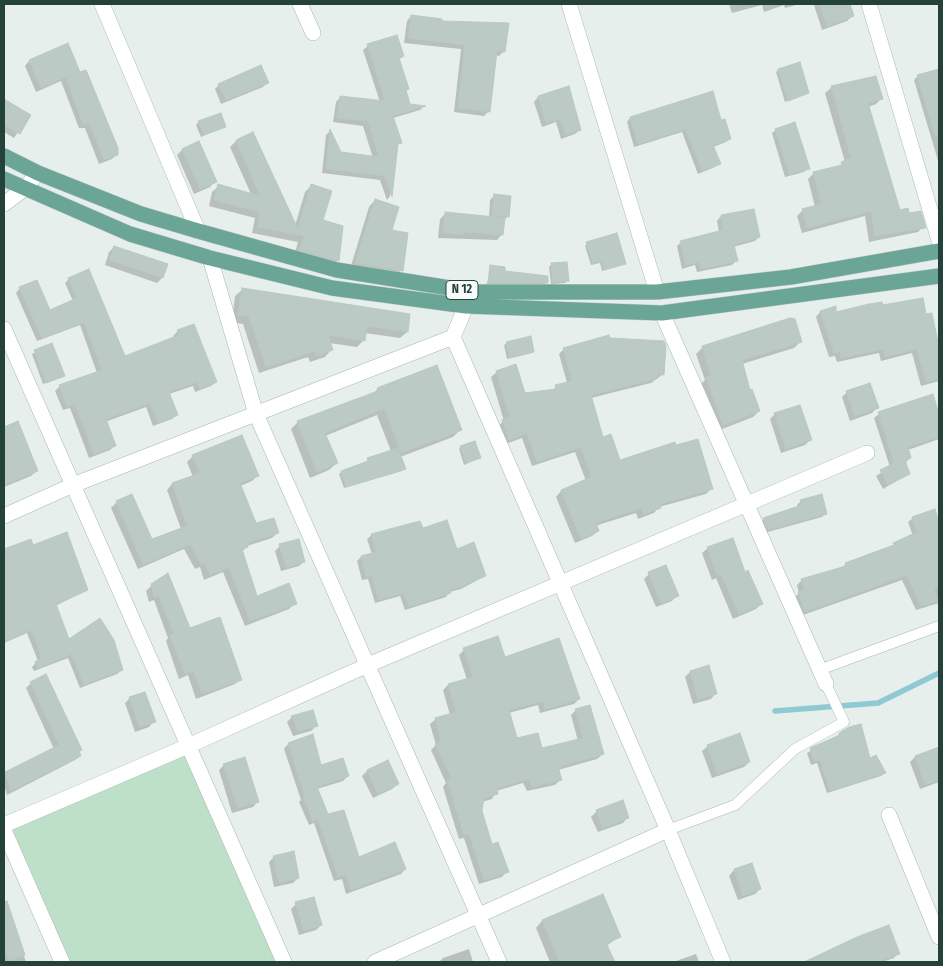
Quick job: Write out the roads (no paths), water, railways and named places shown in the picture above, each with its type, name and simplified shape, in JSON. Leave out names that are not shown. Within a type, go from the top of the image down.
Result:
[{"type":"main road","name":"N 12","points":[[4,156],[38,173],[141,214],[198,231],[337,270],[475,292],[657,292],[791,276],[939,251]]},
{"type":"main road","name":"N 12","points":[[4,179],[130,234],[210,258],[332,288],[466,306],[662,313],[939,276]]},
{"type":"street","points":[[102,4],[198,231]]},
{"type":"street","points":[[300,4],[313,33]]},
{"type":"street","points":[[569,4],[657,292]]},
{"type":"street","points":[[870,4],[939,240]]},
{"type":"street","points":[[4,204],[24,189],[38,173]]},
{"type":"street","points":[[210,258],[256,414],[499,962]]},
{"type":"street","points":[[4,516],[73,485],[453,337],[466,306]]},
{"type":"street","points":[[662,313],[826,684]]},
{"type":"street","points":[[4,329],[284,962]]},
{"type":"street","points":[[453,337],[668,830],[723,962]]},
{"type":"street","points":[[4,825],[188,746],[368,665],[867,453]]},
{"type":"street","points":[[889,815],[939,937]]},
{"type":"street","points":[[4,830],[62,962]]},
{"type":"street","points":[[375,962],[668,830]]},
{"type":"lane","points":[[819,670],[939,626]]},
{"type":"lane","points":[[668,830],[735,806],[795,749],[844,722],[826,684]]},
{"type":"waterway","points":[[775,711],[878,703],[939,673]]}]
